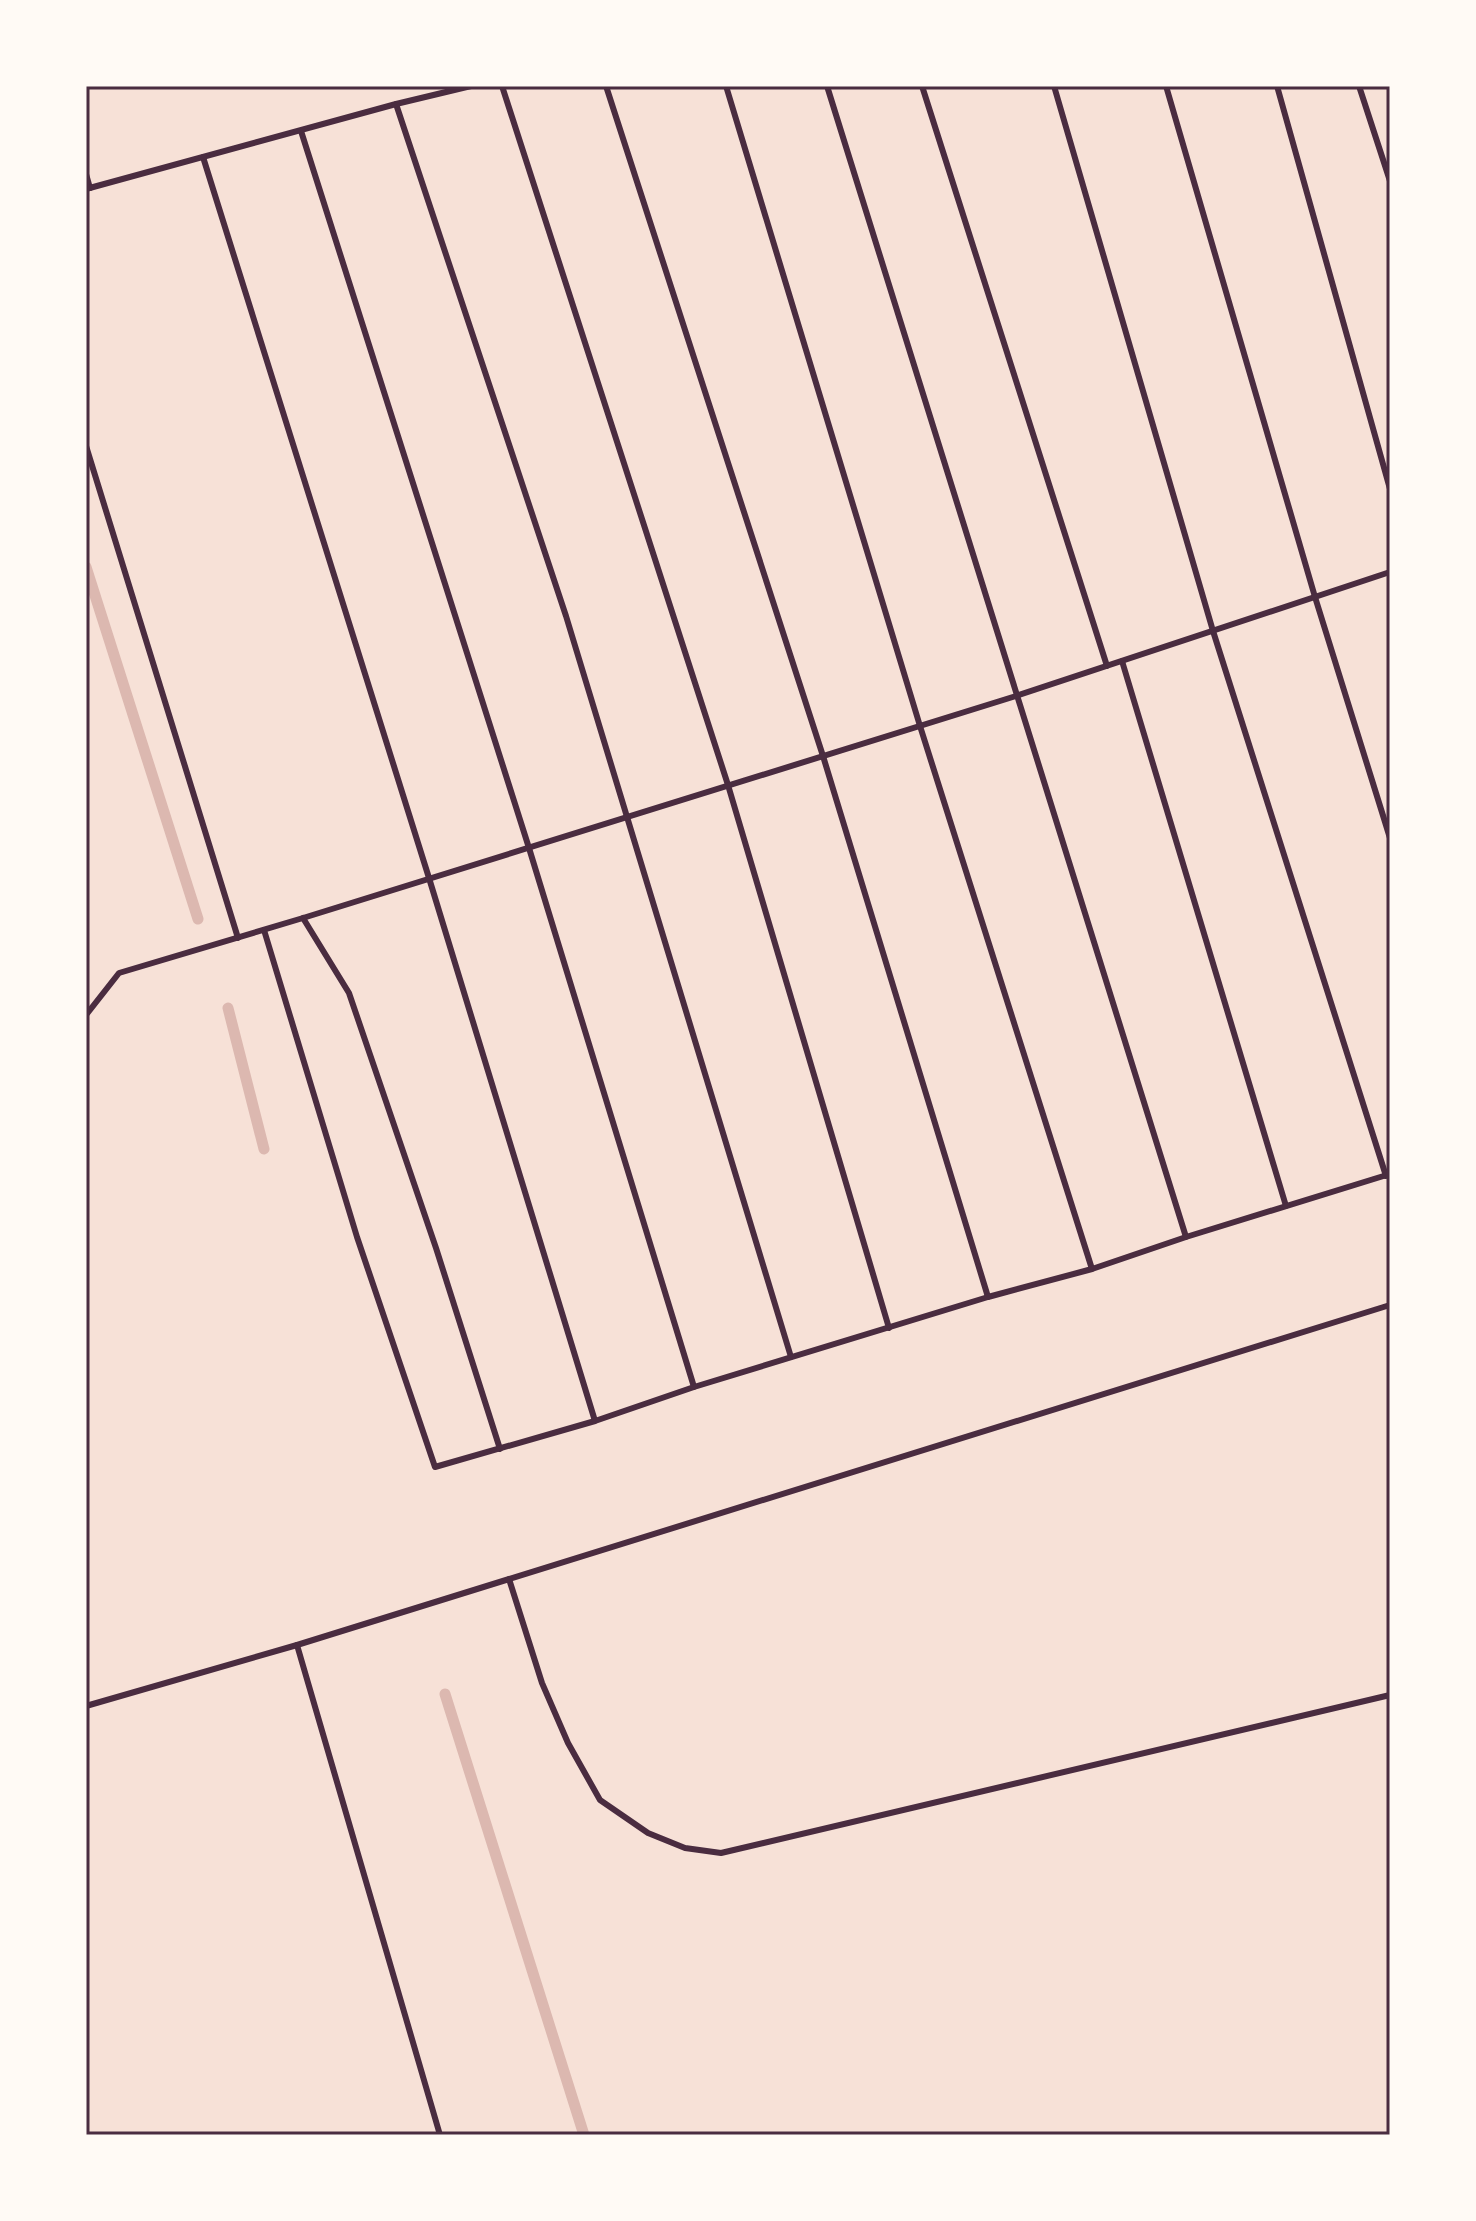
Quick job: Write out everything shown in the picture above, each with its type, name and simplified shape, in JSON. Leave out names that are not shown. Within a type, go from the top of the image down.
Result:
[{"type":"lane","points":[[86,174],[88,189],[471,86]]},
{"type":"lane","points":[[502,86],[728,785],[889,1328]]},
{"type":"lane","points":[[606,86],[823,756],[988,1297]]},
{"type":"lane","points":[[726,86],[920,726],[1092,1269]]},
{"type":"lane","points":[[827,86],[1186,1237]]},
{"type":"lane","points":[[922,86],[1107,666]]},
{"type":"lane","points":[[264,930],[357,1237],[435,1467],[595,1421],[694,1387],[988,1297],[1092,1269],[1388,1175],[1213,631],[1054,86]]},
{"type":"lane","points":[[1166,86],[1315,597],[1390,838]]},
{"type":"lane","points":[[1277,86],[1390,489]]},
{"type":"lane","points":[[1359,86],[1390,181]]},
{"type":"lane","points":[[396,104],[566,616],[791,1357]]},
{"type":"lane","points":[[301,131],[529,848],[694,1387]]},
{"type":"lane","points":[[203,157],[595,1421]]},
{"type":"lane","points":[[86,446],[238,938]]},
{"type":"lane","points":[[86,1015],[119,973],[1016,696],[1390,572]]},
{"type":"lane","points":[[1122,661],[1286,1206]]},
{"type":"lane","points":[[303,918],[349,993],[436,1248],[500,1449]]},
{"type":"lane","points":[[86,1706],[297,1645],[1390,1305]]},
{"type":"lane","points":[[509,1579],[542,1683],[568,1743],[600,1800],[648,1833],[685,1848],[721,1853],[1390,1695]]},
{"type":"lane","points":[[297,1645],[440,2135]]},
{"type":"waterway","points":[[86,567],[198,919]]},
{"type":"waterway","points":[[228,1008],[264,1149]]},
{"type":"waterway","points":[[445,1694],[584,2135]]}]
